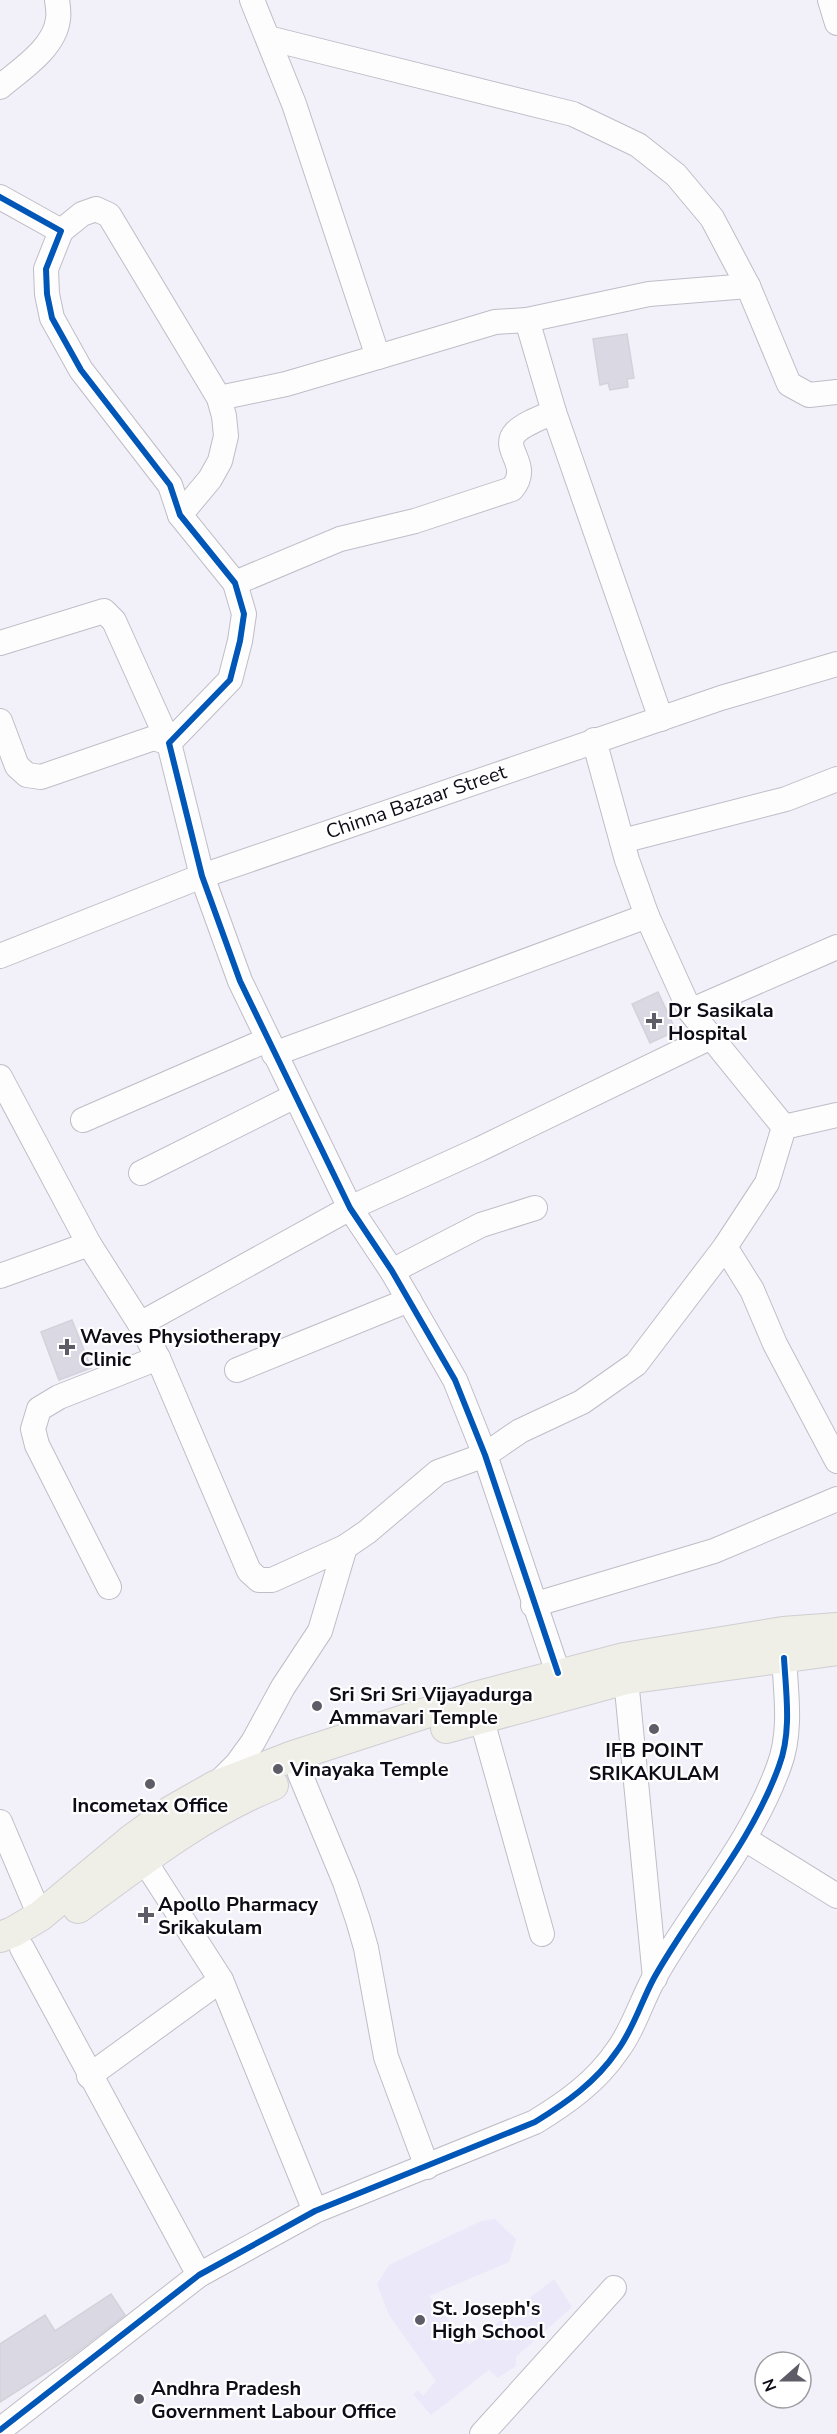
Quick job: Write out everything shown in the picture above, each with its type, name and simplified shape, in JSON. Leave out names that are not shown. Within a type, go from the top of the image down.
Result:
[{"type":"main road","points":[[7,1948],[13,1932],[40,1916],[171,1811],[217,1798],[293,1756],[475,1697],[558,1673],[624,1658],[783,1632],[837,1628]]},
{"type":"main road","points":[[7,1948],[179,1835],[217,1798],[242,1797],[300,1774],[481,1717],[626,1679],[837,1650]]},
{"type":"street","points":[[0,87],[38,54],[52,38],[58,20],[57,0]]},
{"type":"street","points":[[252,0],[294,104],[378,357]]},
{"type":"street","points":[[830,0],[837,23]]},
{"type":"street","points":[[268,38],[573,114],[638,146],[676,175],[712,218],[748,286],[789,384],[809,395],[837,392]]},
{"type":"street","points":[[0,197],[61,231]]},
{"type":"street","points":[[169,743],[230,680],[244,614],[235,583],[180,515],[170,485],[81,370],[52,318],[46,294],[46,269],[61,231],[82,214],[96,209],[109,215],[219,398],[226,436],[220,461],[210,479],[180,515]]},
{"type":"street","points":[[219,398],[286,384],[495,322],[527,320],[649,294],[748,286]]},
{"type":"street","points":[[527,320],[554,412],[661,718]]},
{"type":"street","points":[[235,583],[340,539],[415,521],[513,489],[520,480],[521,471],[511,438],[517,430],[554,412]]},
{"type":"street","points":[[0,642],[104,611],[114,621],[169,743],[202,876],[240,981],[350,1208],[392,1271],[455,1380],[485,1455],[533,1605],[558,1673]]},
{"type":"street","name":"Chinna Bazaar Street","points":[[0,956],[202,876],[594,740],[721,698],[835,670]]},
{"type":"street","points":[[0,721],[17,766],[27,775],[41,777],[154,738],[169,743]]},
{"type":"street","points":[[594,740],[622,841],[647,916],[690,1011],[784,1128]]},
{"type":"street","points":[[622,841],[786,799],[837,779]]},
{"type":"street","points":[[83,1120],[270,1047],[647,916]]},
{"type":"street","points":[[690,1011],[837,947]]},
{"type":"street","points":[[140,1324],[350,1208],[480,1149],[711,1037]]},
{"type":"street","points":[[0,1077],[90,1244],[159,1358],[249,1571],[259,1580],[273,1580],[345,1547],[368,1532],[438,1472],[485,1455],[520,1431],[582,1402],[636,1364],[725,1247],[767,1183],[784,1128]]},
{"type":"street","points":[[141,1173],[295,1096]]},
{"type":"street","points":[[784,1128],[837,1114]]},
{"type":"street","points":[[392,1271],[481,1225],[535,1208]]},
{"type":"street","points":[[0,1276],[90,1244]]},
{"type":"street","points":[[725,1247],[752,1290],[775,1344],[837,1461]]},
{"type":"street","points":[[237,1370],[409,1300]]},
{"type":"street","points":[[109,1587],[37,1445],[33,1428],[39,1409],[59,1397],[159,1358]]},
{"type":"street","points":[[533,1605],[714,1551],[837,1499]]},
{"type":"street","points":[[217,1798],[320,1631],[345,1547]]},
{"type":"street","points":[[0,2430],[198,2275],[315,2211],[535,2122],[587,2085],[618,2051],[655,1978],[745,1839],[780,1765],[787,1726],[784,1658]]},
{"type":"street","points":[[626,1679],[655,1978]]},
{"type":"street","points":[[481,1717],[542,1934]]},
{"type":"street","points":[[300,1774],[345,1882],[358,1920],[366,1948],[386,2057],[427,2167]]},
{"type":"street","points":[[0,1822],[40,1916]]},
{"type":"street","points":[[745,1839],[837,1896]]},
{"type":"street","points":[[144,1860],[221,1980],[315,2211]]},
{"type":"street","points":[[7,1948],[89,2076],[198,2275]]},
{"type":"street","points":[[89,2076],[221,1980]]},
{"type":"street","points":[[482,2434],[614,2288]]},
{"type":"shaded area","name":"St. Joseph's High School","points":[[495,2219],[516,2239],[509,2262],[429,2296],[469,2345],[554,2279],[572,2307],[516,2357],[516,2366],[498,2378],[489,2370],[431,2415],[413,2394],[418,2390],[423,2396],[436,2381],[389,2315],[377,2284],[389,2265],[481,2221]]},
{"type":"building","points":[[627,334],[634,378],[627,379],[628,387],[610,390],[608,383],[600,385],[593,339]]},
{"type":"building","points":[[658,992],[676,1031],[650,1043],[632,1004]]},
{"type":"building","points":[[72,1320],[91,1368],[59,1380],[41,1332]]},
{"type":"building","points":[[111,2294],[125,2315],[72,2356],[0,2402],[0,2344],[45,2315],[55,2331]]},
{"type":"cycle path","points":[[0,197],[61,231],[46,269],[47,294],[52,318],[81,370],[170,485],[180,515],[235,583],[244,614],[230,680],[169,743],[202,876],[240,981],[350,1208],[392,1271],[455,1380],[485,1455],[558,1673]]},
{"type":"cycle path","points":[[0,2430],[199,2275],[315,2211],[535,2122],[590,2082],[623,2043],[654,1978],[738,1849],[767,1795],[779,1766],[786,1740],[784,1658]]},
{"type":"place","name":"Dr Sasikala Hospital","points":[[654,1021]]},
{"type":"place","name":"Waves Physiotherapy Clinic","points":[[67,1347]]},
{"type":"place","name":"Sri Sri Sri Vijayadurga Ammavari Temple","points":[[317,1706]]},
{"type":"place","name":"IFB POINT SRIKAKULAM","points":[[654,1729]]},
{"type":"place","name":"Vinayaka Temple","points":[[278,1769]]},
{"type":"place","name":"Incometax Office","points":[[150,1784]]},
{"type":"place","name":"Apollo Pharmacy Srikakulam","points":[[146,1915]]},
{"type":"place","name":"St. Joseph's High School","points":[[420,2320]]},
{"type":"place","name":"Andhra Pradesh Government Labour Office","points":[[139,2399]]}]
